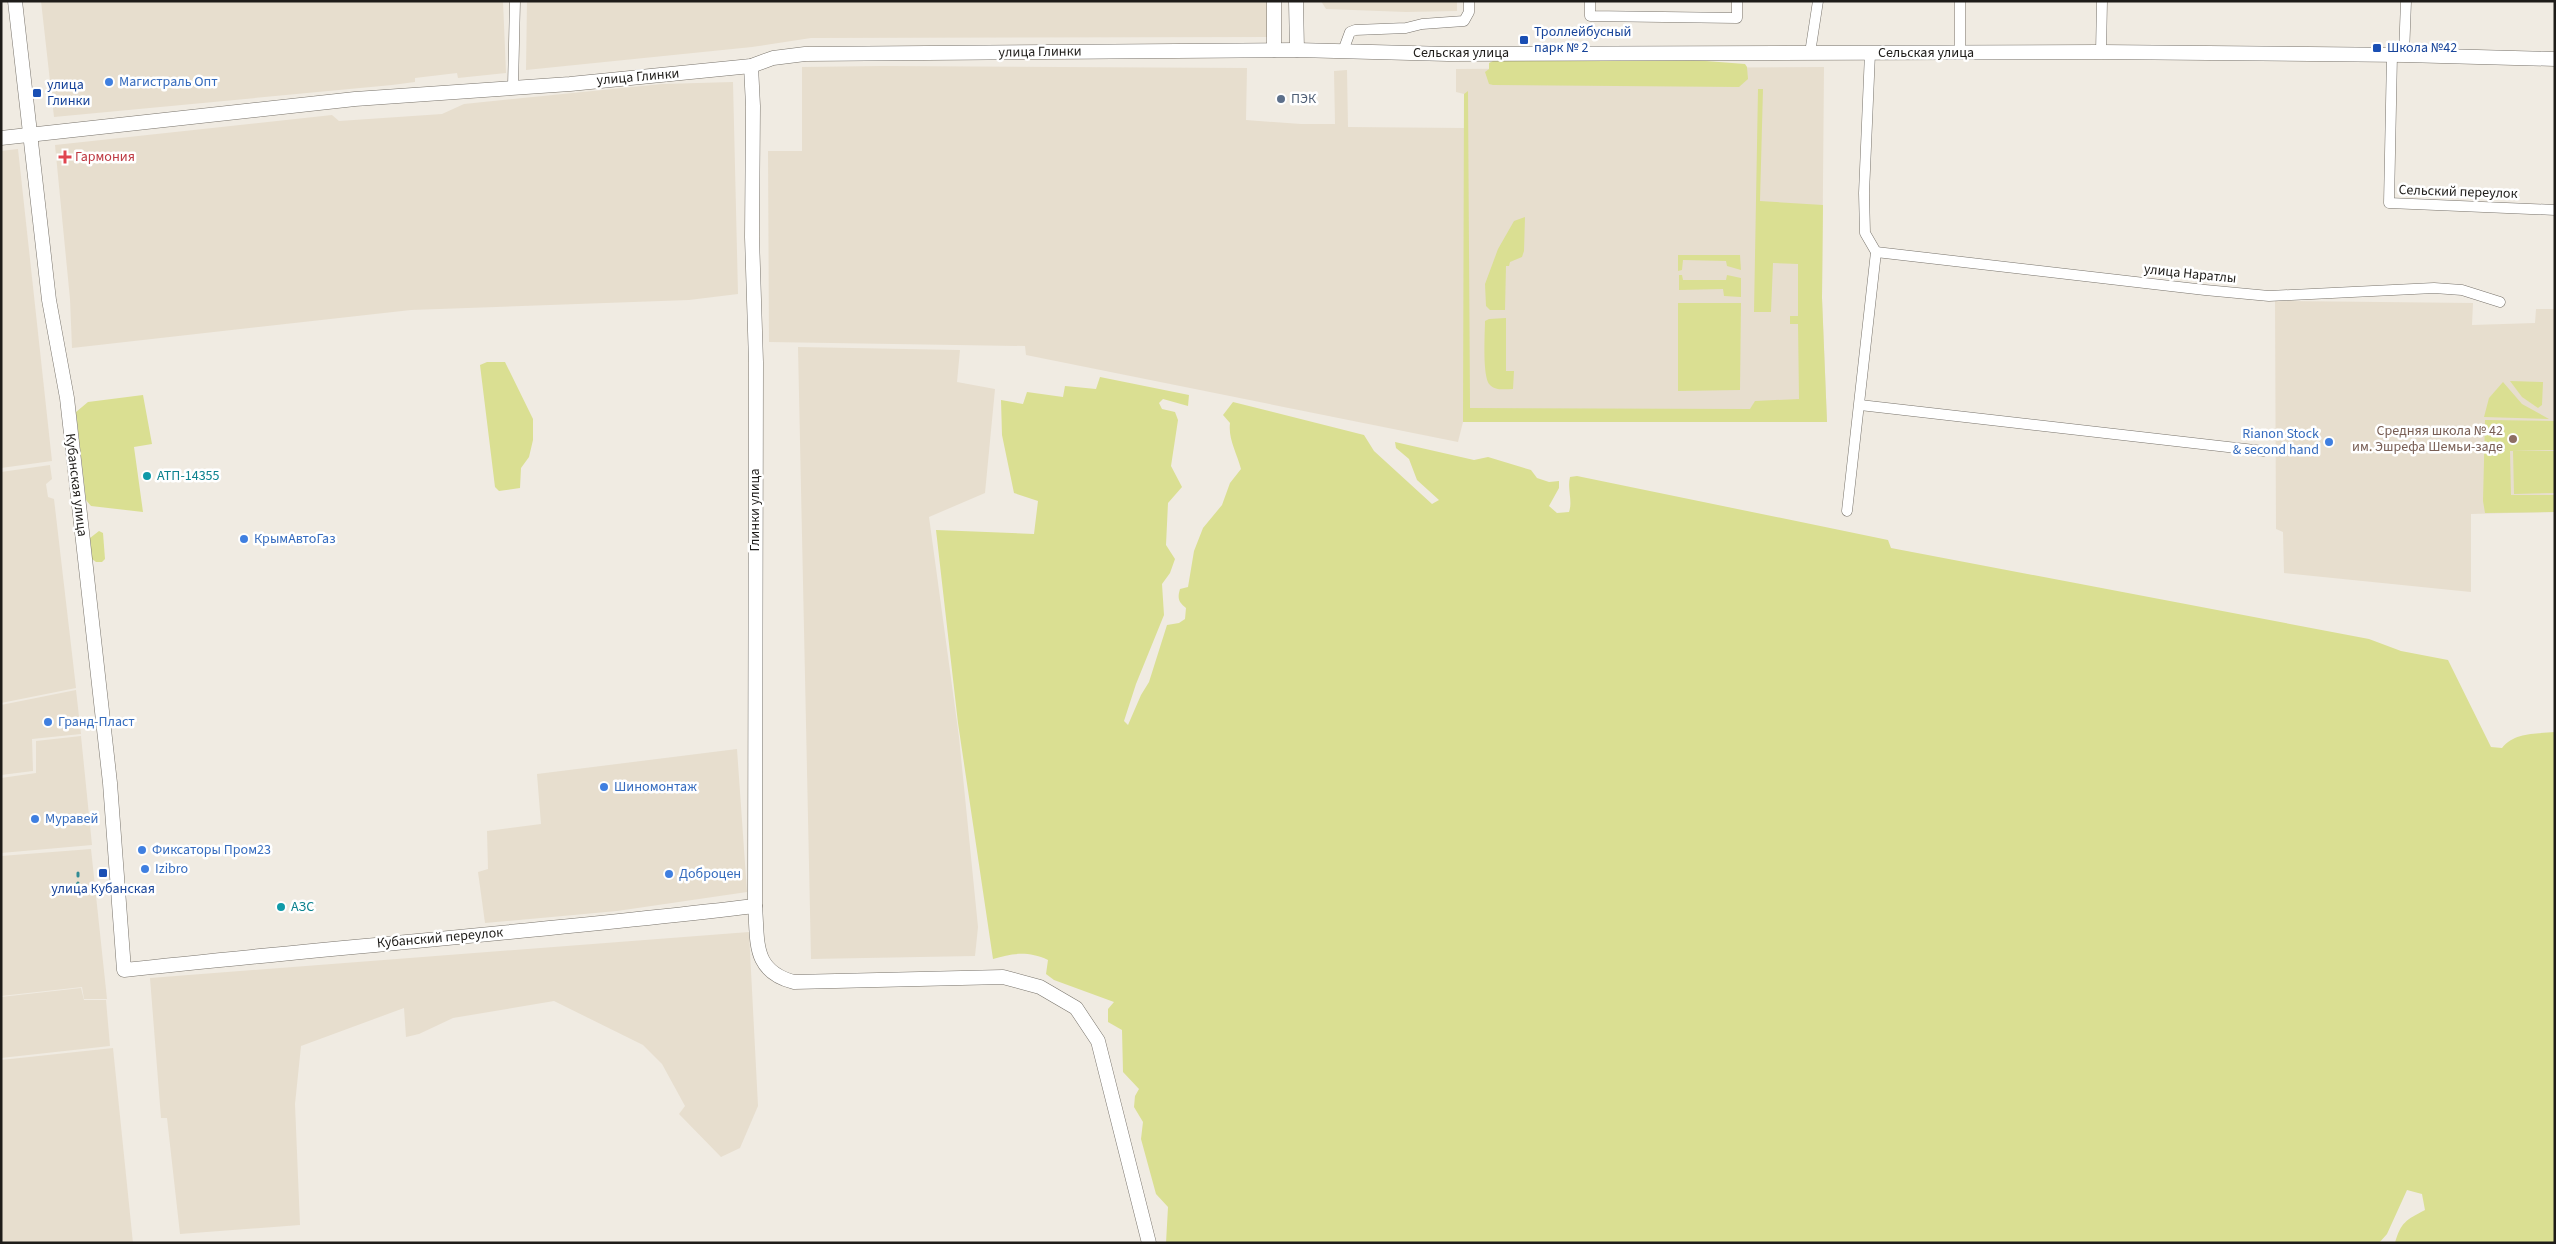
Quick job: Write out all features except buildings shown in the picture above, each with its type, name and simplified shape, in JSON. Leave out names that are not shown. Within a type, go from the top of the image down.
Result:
[{"type":"main road","name":"Кубанская улица","points":[[16,1],[29,134],[49,300],[67,398],[110,784],[124,970]]},
{"type":"main road","points":[[1274,1],[1274,50]]},
{"type":"main road","points":[[1296,1],[1297,50]]},
{"type":"main road","name":"улица Глинки","points":[[1,138],[356,99],[513,86],[570,84],[751,66],[773,58],[805,54],[1297,50]]},
{"type":"main road","name":"Сельская улица","points":[[1297,50],[1448,54],[2101,52],[2398,55],[2555,59]]},
{"type":"main road","name":"Глинки улица","points":[[751,66],[754,106],[752,237],[756,362],[755,906],[758,953],[770,973],[794,982],[1003,977],[1040,987],[1076,1008],[1098,1041],[1149,1243]]},
{"type":"main road","name":"Кубанский переулок","points":[[124,970],[333,947],[595,924],[755,906]]},
{"type":"street","points":[[513,86],[515,1]]},
{"type":"street","points":[[1343,51],[1350,32],[1355,30],[1406,28],[1422,24],[1464,21],[1469,12],[1469,1]]},
{"type":"street","points":[[1590,1],[1590,16],[1737,18],[1737,1]]},
{"type":"street","points":[[1810,53],[1818,1]]},
{"type":"street","points":[[1960,1],[1960,53]]},
{"type":"street","points":[[2101,52],[2102,1]]},
{"type":"street","points":[[2398,55],[2406,1]]},
{"type":"street","points":[[1847,512],[1876,252],[1865,233],[1864,193],[1870,53]]},
{"type":"street","name":"Сельский переулок","points":[[2398,55],[2389,203],[2555,210]]},
{"type":"street","name":"улица Наратлы","points":[[1876,252],[2269,296],[2434,288],[2462,290],[2500,302]]},
{"type":"street","points":[[1860,405],[2263,450]]},
{"type":"shaded area","points":[[41,1],[503,1],[506,73],[458,78],[457,73],[415,78],[415,82],[392,85],[54,117]]},
{"type":"shaded area","points":[[527,1],[1270,1],[1270,37],[811,38],[752,47],[526,70]]},
{"type":"shaded area","points":[[1321,1],[1457,1],[1457,11],[1406,12],[1326,9]]},
{"type":"shaded area","points":[[802,67],[1247,68],[1246,120],[1301,124],[1335,124],[1334,71],[1347,70],[1348,127],[1464,128],[1464,94],[1456,92],[1456,69],[1824,67],[1822,298],[1827,422],[1463,422],[1458,442],[1026,355],[1025,346],[769,342],[768,151],[802,151]]},
{"type":"shaded area","points":[[733,82],[738,294],[689,300],[411,310],[72,348],[70,299],[55,145],[332,115],[339,121],[442,114],[464,104],[662,84]]},
{"type":"shaded area","points":[[18,149],[52,461],[1,468],[1,151]]},
{"type":"shaded area","points":[[2275,301],[2473,303],[2472,325],[2535,323],[2536,309],[2555,309],[2555,512],[2471,514],[2471,592],[2284,573],[2283,532],[2276,529]]},
{"type":"shaded area","points":[[798,347],[960,350],[957,382],[995,389],[985,493],[929,517],[959,737],[978,927],[975,956],[811,959]]},
{"type":"shaded area","points":[[50,465],[52,479],[46,484],[48,497],[54,499],[76,688],[1,703],[1,472]]},
{"type":"shaded area","points":[[76,690],[81,734],[32,739],[33,771],[1,775],[1,705]]},
{"type":"shaded area","points":[[81,736],[92,845],[1,853],[1,778],[36,773],[36,741]]},
{"type":"shaded area","points":[[737,749],[747,892],[617,911],[485,923],[478,872],[488,869],[487,831],[541,824],[537,774]]},
{"type":"shaded area","points":[[91,849],[107,999],[84,999],[82,987],[1,996],[1,856]]},
{"type":"shaded area","points":[[749,932],[758,1106],[740,1148],[721,1157],[679,1114],[685,1106],[662,1064],[643,1045],[554,1001],[453,1018],[419,1034],[406,1037],[404,1008],[301,1046],[295,1104],[300,1225],[180,1234],[167,1118],[161,1118],[150,978]]},
{"type":"shaded area","points":[[81,988],[84,1000],[106,1000],[110,1046],[1,1058],[1,997]]},
{"type":"shaded area","points":[[113,1048],[133,1243],[1,1243],[1,1060]]},
{"type":"green space","points":[[1693,60],[1745,64],[1748,79],[1739,87],[1493,85],[1489,84],[1485,72],[1489,69],[1489,63],[1493,61]]},
{"type":"green space","points":[[1758,89],[1763,89],[1760,201],[1823,205],[1822,298],[1827,422],[1463,422],[1464,94],[1468,91],[1470,408],[1750,409],[1755,401],[1799,399],[1798,324],[1790,324],[1790,316],[1798,316],[1798,264],[1773,263],[1771,312],[1754,312]]},
{"type":"green space","points":[[1525,217],[1524,251],[1522,257],[1510,262],[1509,266],[1506,266],[1505,310],[1490,310],[1486,306],[1485,284],[1498,249],[1514,221]]},
{"type":"green space","points":[[1678,255],[1740,255],[1741,270],[1727,266],[1726,261],[1683,260],[1682,270],[1678,271]]},
{"type":"green space","points":[[1679,275],[1682,275],[1683,280],[1726,280],[1727,275],[1741,278],[1741,297],[1724,296],[1723,289],[1679,290]]},
{"type":"green space","points":[[1678,303],[1741,303],[1740,390],[1678,391]]},
{"type":"green space","points":[[1506,318],[1506,371],[1514,371],[1513,389],[1495,388],[1490,385],[1487,381],[1484,355],[1485,321]]},
{"type":"green space","points":[[487,362],[505,362],[533,419],[533,440],[529,457],[521,468],[520,488],[499,491],[495,487],[480,365]]},
{"type":"green space","points":[[1100,377],[1189,395],[1188,406],[1163,399],[1159,403],[1162,409],[1175,412],[1178,420],[1171,466],[1182,487],[1168,503],[1166,545],[1175,559],[1170,573],[1162,584],[1164,615],[1136,684],[1124,721],[1128,725],[1149,682],[1167,625],[1179,623],[1185,619],[1186,608],[1179,600],[1179,592],[1180,589],[1188,587],[1194,551],[1203,528],[1222,505],[1230,483],[1241,469],[1232,440],[1230,423],[1223,415],[1233,402],[1364,435],[1374,451],[1432,504],[1439,500],[1417,480],[1409,459],[1396,448],[1395,442],[1474,460],[1488,457],[1531,470],[1537,478],[1549,482],[1559,481],[1559,488],[1549,506],[1557,513],[1569,512],[1570,477],[1577,476],[1888,540],[1891,548],[2369,639],[2401,651],[2448,660],[2491,747],[2502,748],[2519,736],[2555,732],[2555,1243],[2395,1243],[2405,1222],[2425,1210],[2422,1194],[2407,1190],[2387,1234],[2379,1243],[1166,1243],[1168,1207],[1156,1194],[1141,1139],[1143,1122],[1134,1107],[1135,1096],[1139,1089],[1123,1072],[1122,1030],[1108,1022],[1108,1009],[1114,1002],[1054,980],[1046,974],[1048,960],[1041,957],[1020,954],[993,959],[958,723],[936,530],[1034,534],[1038,501],[1014,493],[1002,435],[1001,400],[1023,404],[1027,392],[1063,397],[1065,386],[1096,389]]},
{"type":"green space","points":[[2510,381],[2543,382],[2542,405],[2538,408],[2522,397]]},
{"type":"green space","points":[[2503,382],[2522,404],[2549,419],[2484,417],[2489,398]]},
{"type":"green space","points":[[143,395],[152,444],[134,447],[143,512],[91,506],[86,500],[76,412],[88,402]]},
{"type":"green space","points":[[2485,420],[2555,421],[2555,450],[2510,451],[2511,495],[2555,495],[2555,512],[2485,513],[2483,501]]},
{"type":"green space","points":[[2513,451],[2555,451],[2555,493],[2514,494]]},
{"type":"green space","points":[[99,531],[103,533],[105,559],[102,562],[96,562],[92,559],[90,538]]},
{"type":"waterway","points":[[78,883],[75,888],[85,893]]},
{"type":"place","name":"Троллейбусный парк № 2","points":[[1524,40]]},
{"type":"place","name":"Школа №42","points":[[2377,48]]},
{"type":"place","name":"Магистраль Опт","points":[[109,82]]},
{"type":"place","name":"улица Глинки","points":[[37,93]]},
{"type":"place","name":"ПЭК","points":[[1281,99]]},
{"type":"place","name":"Гармония","points":[[65,157]]},
{"type":"place","name":"Средняя школа № 42 им. Эшрефа Шемьи-заде","points":[[2513,439]]},
{"type":"place","name":"Rianon Stock & second hand","points":[[2329,442]]},
{"type":"place","name":"АТП-14355","points":[[147,476]]},
{"type":"place","name":"КрымАвтоГаз","points":[[244,539]]},
{"type":"place","name":"Гранд-Пласт","points":[[48,722]]},
{"type":"place","name":"Шиномонтаж","points":[[604,787]]},
{"type":"place","name":"Муравей","points":[[35,819]]},
{"type":"place","name":"Фиксаторы Пром23","points":[[142,850]]},
{"type":"place","name":"Izibro","points":[[145,869]]},
{"type":"place","name":"улица Кубанская","points":[[103,873]]},
{"type":"place","name":"Доброцен","points":[[669,874]]},
{"type":"place","name":"АЗС","points":[[281,907]]}]
